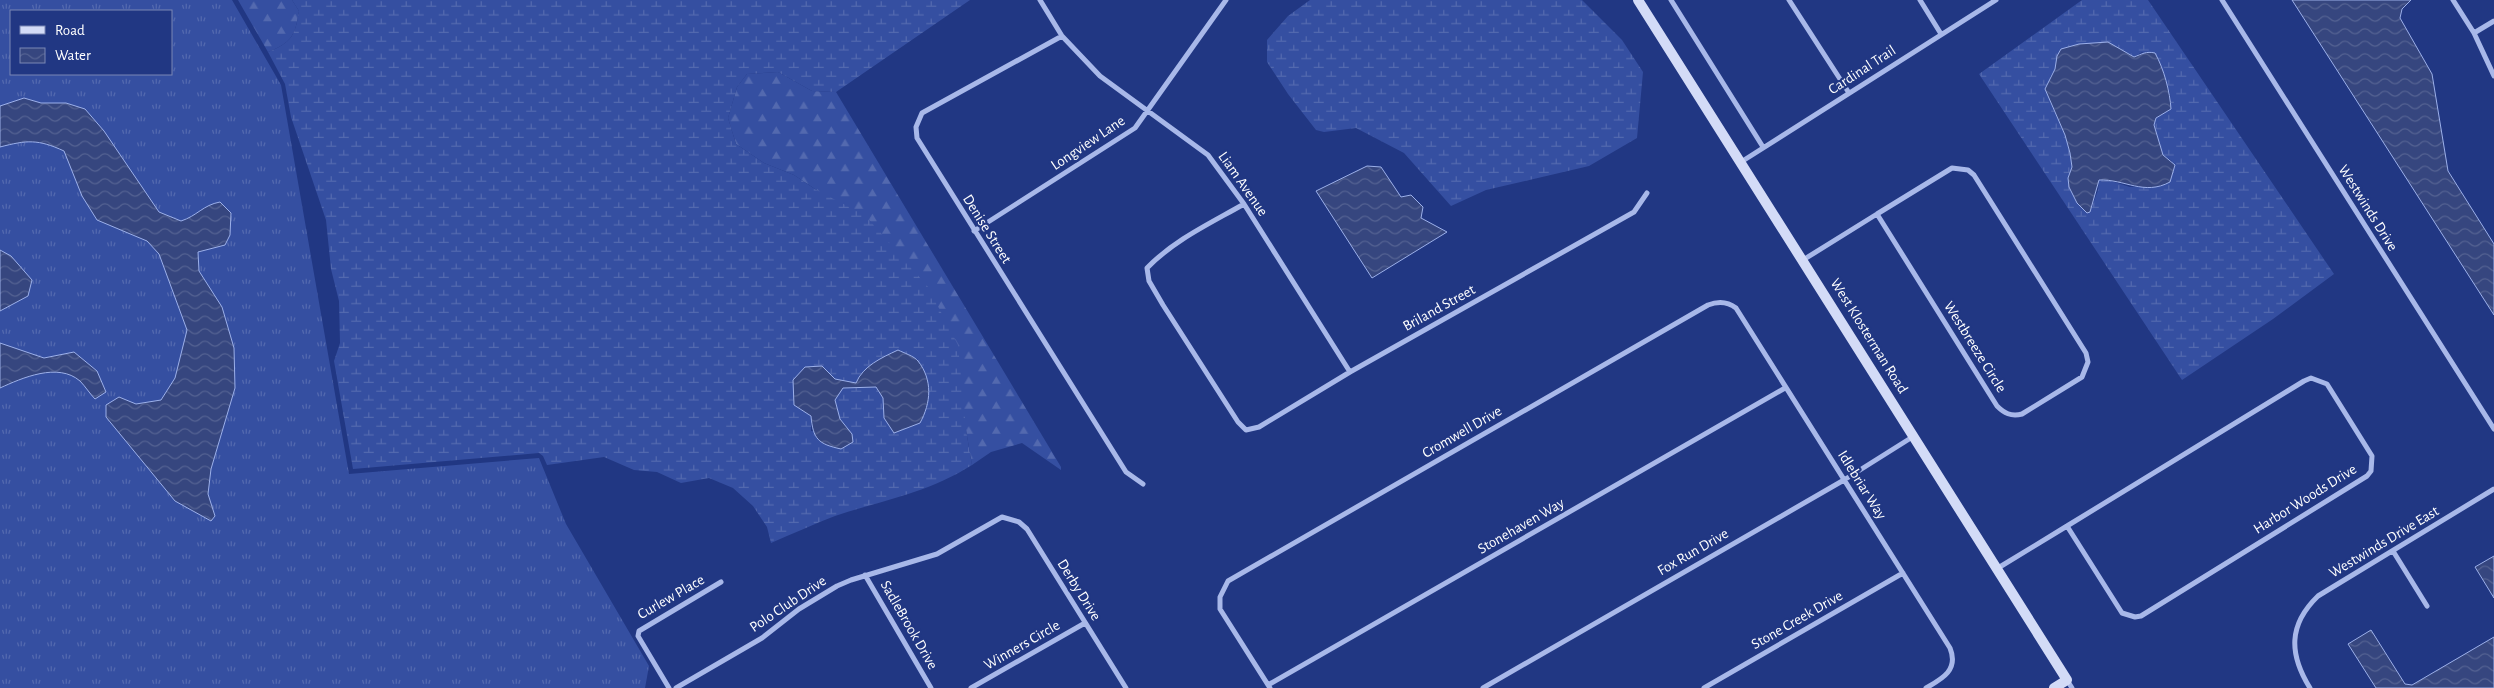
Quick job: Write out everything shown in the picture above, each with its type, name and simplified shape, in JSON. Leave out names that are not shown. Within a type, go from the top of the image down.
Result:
[{"type":"street","name":"Liam Avenue","points":[[1040,0],[1062,36],[1100,76],[1208,155],[1244,204],[1350,372]]},
{"type":"street","name":"Longview Lane","points":[[974,232],[1135,128],[1226,0]]},
{"type":"street","name":"West Klosterman Road","points":[[1638,0],[1804,260],[2070,684]]},
{"type":"street","points":[[1671,0],[1763,147]]},
{"type":"street","points":[[1789,0],[1849,94]]},
{"type":"street","points":[[1920,0],[1941,34]]},
{"type":"street","name":"Cardinal Trail","points":[[1741,162],[1996,0]]},
{"type":"street","name":"Westwinds Drive","points":[[2222,0],[2494,429]]},
{"type":"street","points":[[2453,0],[2474,33],[2494,76]]},
{"type":"street","points":[[2474,33],[2494,21]]},
{"type":"street","name":"Denise Street","points":[[1062,36],[922,113],[916,132],[918,142],[1126,472],[1143,484]]},
{"type":"street","name":"Westbreeze Circle","points":[[1952,168],[1968,170],[1974,175],[2082,346],[2088,362],[2082,377],[2022,414],[2011,415],[2003,412],[1997,406],[1877,214],[1952,168]]},
{"type":"street","name":"Briland Street","points":[[1244,204],[1188,236],[1157,257],[1147,268],[1149,281],[1163,305],[1238,422],[1246,430],[1259,427],[1350,372],[1634,212],[1647,193]]},
{"type":"street","points":[[1804,260],[1877,214]]},
{"type":"street","name":"Cromwell Drive","points":[[1269,686],[1220,609],[1220,597],[1224,586],[1237,576],[1708,305],[1724,302],[1736,308]]},
{"type":"street","name":"Idlebriar Way","points":[[1736,308],[1952,654],[1952,665],[1944,678],[1926,688]]},
{"type":"street","name":"Harbor Woods Drive","points":[[1998,568],[2304,381],[2311,378],[2327,384],[2372,456],[2371,471],[2367,476],[2141,616],[2129,616],[2117,608],[2067,526]]},
{"type":"street","name":"Stonehaven Way","points":[[1269,686],[1785,388]]},
{"type":"street","name":"Fox Run Drive","points":[[1483,688],[1844,480],[1914,436]]},
{"type":"street","name":"Westwinds Drive East","points":[[2310,688],[2299,671],[2295,657],[2294,637],[2297,626],[2307,608],[2318,596],[2494,489]]},
{"type":"street","name":"Polo Club Drive","points":[[676,688],[762,638],[794,612],[843,583],[937,554],[1002,517]]},
{"type":"street","name":"Derby Drive","points":[[1002,517],[1014,519],[1027,529],[1126,688]]},
{"type":"street","points":[[2393,551],[2427,606]]},
{"type":"street","name":"Stone Creek Drive","points":[[1704,688],[1903,573]]},
{"type":"street","name":"SadleBrook Drive","points":[[865,575],[931,688]]},
{"type":"street","name":"Curlew Place","points":[[669,688],[638,636],[638,631],[721,582]]},
{"type":"street","name":"Winners Circle","points":[[972,688],[1085,623]]},
{"type":"street","points":[[2054,688],[2070,684]]},
{"type":"green space","points":[[0,0],[232,0],[281,85],[349,474],[539,458],[566,524],[649,666],[645,688],[0,688]]},
{"type":"green space","points":[[238,0],[292,0],[299,11],[296,27],[291,37],[282,45],[268,52]]},
{"type":"green space","points":[[292,0],[970,0],[836,92],[812,91],[778,72],[747,74],[737,87],[728,118],[736,144],[764,163],[794,175],[818,191],[865,215],[928,287],[958,345],[966,430],[972,465],[939,483],[835,516],[771,543],[767,527],[753,506],[733,488],[709,478],[681,483],[657,472],[634,470],[604,457],[547,465],[543,456],[539,453],[353,469],[334,361],[340,343],[339,301],[331,269],[326,220],[291,117],[285,84],[268,52],[282,45],[291,37],[296,27],[299,11]],"holes":[[[898,350],[918,360],[920,423],[894,433],[884,418],[883,398],[876,387],[842,388],[835,400],[840,419],[852,434],[811,431],[811,416],[822,366],[835,379],[856,383]]]},
{"type":"green space","points":[[1310,0],[1582,0],[1622,40],[1643,72],[1637,138],[1589,166],[1486,190],[1451,206],[1404,153],[1356,128],[1324,132],[1316,130],[1288,94],[1267,62],[1267,40],[1288,16]]},
{"type":"green space","points":[[2082,0],[2148,0],[2334,274],[2273,319],[2182,380],[1979,74]],"holes":[[[2111,44],[2134,57],[2142,52],[2161,67],[2170,93],[2171,109],[2156,118],[2154,125],[2163,155],[2172,161],[2162,186],[2130,187],[2108,180],[2099,180],[2098,190],[2090,212],[2077,203],[2069,187],[2072,167],[2070,153],[2065,135],[2050,102],[2050,77],[2055,69]]]},
{"type":"green space","points":[[778,72],[812,91],[836,92],[1061,467],[1061,470],[1022,443],[991,452],[972,465],[966,430],[818,191],[794,175],[764,163],[736,144],[728,118],[737,87],[747,74]]},
{"type":"water","points":[[2292,0],[2411,0],[2402,9],[2400,18],[2432,74],[2448,171],[2494,244],[2494,315]]},
{"type":"water","points":[[2108,42],[2134,57],[2155,53],[2166,81],[2171,109],[2156,118],[2154,125],[2163,155],[2175,165],[2170,182],[2161,186],[2143,187],[2099,180],[2090,212],[2087,213],[2077,203],[2069,187],[2068,178],[2072,167],[2070,153],[2065,135],[2045,89],[2055,69],[2057,56],[2061,49],[2079,44]]},
{"type":"water","points":[[24,98],[41,103],[66,103],[85,109],[104,131],[159,212],[181,221],[214,203],[220,202],[231,213],[230,235],[225,245],[198,252],[199,271],[222,307],[234,348],[235,388],[211,469],[208,494],[215,516],[211,521],[175,501],[106,417],[106,405],[119,397],[136,404],[161,400],[175,378],[187,330],[159,254],[147,241],[97,220],[82,196],[64,151],[47,144],[32,142],[0,147],[0,106]]},
{"type":"water","points":[[1367,166],[1381,167],[1401,197],[1411,195],[1423,207],[1421,218],[1447,232],[1372,278],[1316,191]]},
{"type":"water","points":[[0,250],[11,256],[32,280],[28,296],[0,311]]},
{"type":"water","points":[[0,343],[44,358],[74,352],[97,371],[106,392],[95,399],[80,381],[71,375],[51,372],[29,376],[0,388]]},
{"type":"water","points":[[898,350],[916,359],[926,376],[929,392],[928,400],[920,423],[894,433],[884,418],[883,398],[876,387],[843,388],[835,400],[840,419],[852,434],[853,442],[841,449],[827,445],[818,439],[813,430],[811,416],[794,405],[793,380],[805,367],[822,366],[835,379],[856,383],[868,367],[879,359]]},
{"type":"water","points":[[2494,556],[2494,598],[2475,567]]},
{"type":"water","points":[[2371,630],[2405,684],[2412,685],[2494,637],[2494,688],[2376,688],[2348,644]]}]
